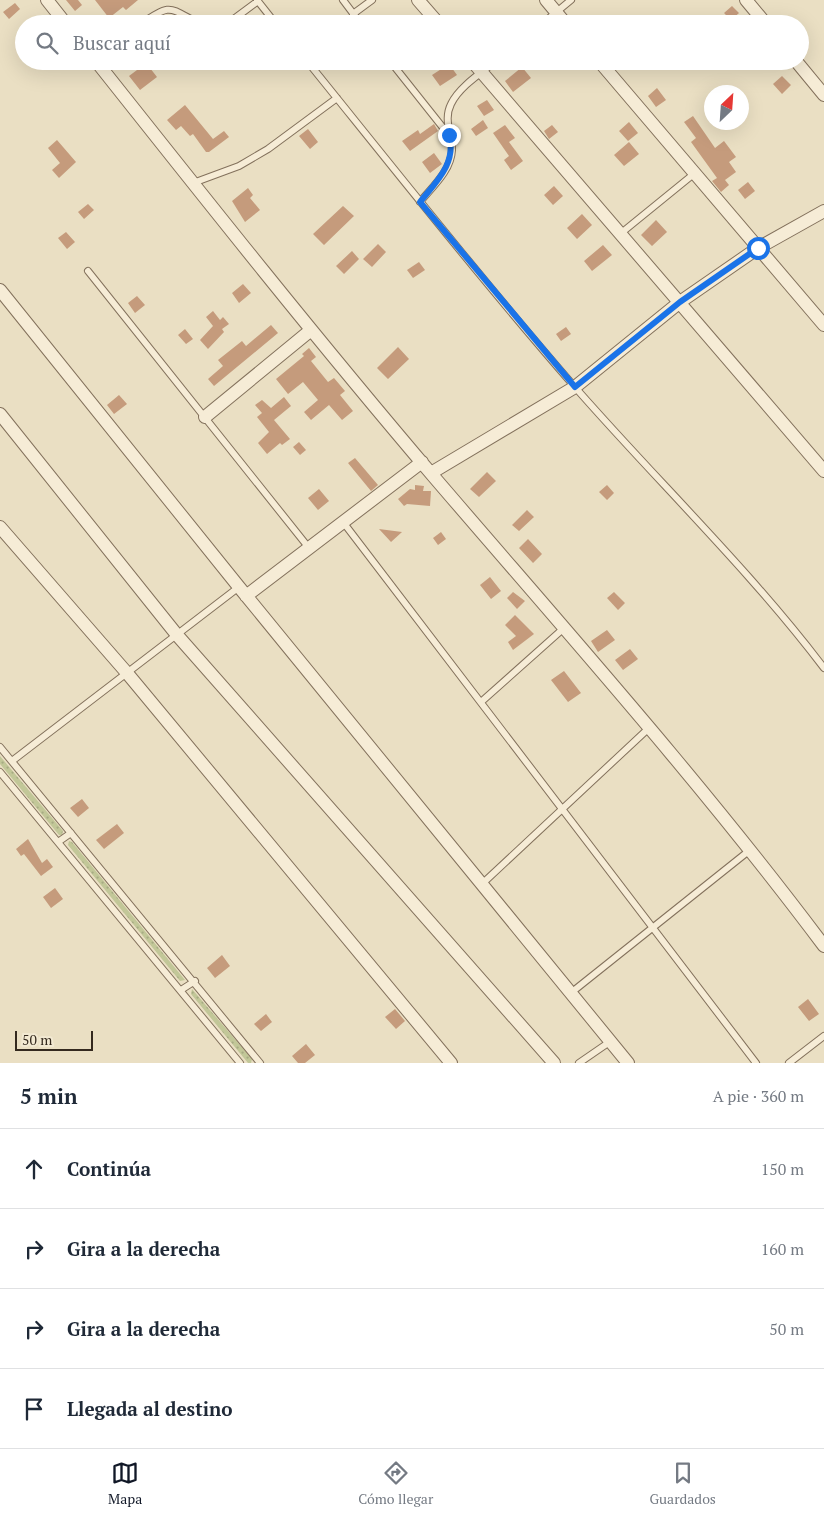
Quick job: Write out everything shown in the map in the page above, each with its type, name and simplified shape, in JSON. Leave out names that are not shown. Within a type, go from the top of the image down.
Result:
[{"type":"street","points":[[46,0],[58,15]]},
{"type":"street","points":[[418,0],[431,15]]},
{"type":"street","points":[[546,0],[558,15]]},
{"type":"street","points":[[746,0],[758,15]]},
{"type":"street","points":[[103,70],[311,330],[649,728],[750,850],[824,946]]},
{"type":"street","points":[[480,70],[824,471]]},
{"type":"street","points":[[607,70],[696,172],[824,325]]},
{"type":"street","points":[[803,70],[824,95]]},
{"type":"street","points":[[431,473],[575,387],[680,302],[758,248],[824,211]]},
{"type":"street","points":[[0,290],[628,1063]]},
{"type":"street","points":[[205,417],[311,330]]},
{"type":"street","points":[[0,414],[177,634],[554,1063]]},
{"type":"street","points":[[243,591],[309,548],[422,462]]},
{"type":"street","points":[[0,527],[127,672],[451,1063]]},
{"type":"lane","points":[[342,0],[353,14],[372,0]]},
{"type":"lane","points":[[552,15],[571,0]]},
{"type":"lane","points":[[239,15],[258,1],[269,15]]},
{"type":"lane","points":[[155,15],[163,10],[172,9],[183,15]]},
{"type":"lane","points":[[314,70],[420,202],[575,387],[782,613],[824,668]]},
{"type":"lane","points":[[397,70],[449,135]]},
{"type":"lane","points":[[420,202],[447,168],[452,151],[447,116],[450,105],[455,96],[486,70]]},
{"type":"lane","points":[[194,184],[239,166],[261,153],[337,98]]},
{"type":"lane","points":[[620,234],[696,172]]},
{"type":"lane","points":[[88,271],[309,548]]},
{"type":"lane","points":[[343,522],[756,1063]]},
{"type":"lane","points":[[12,761],[177,634],[243,591]]},
{"type":"lane","points":[[481,702],[564,628]]},
{"type":"lane","points":[[483,884],[649,728]]},
{"type":"lane","points":[[0,747],[260,1063]]},
{"type":"lane","points":[[0,772],[240,1063]]},
{"type":"lane","points":[[58,842],[72,833]]},
{"type":"lane","points":[[572,992],[750,850]]},
{"type":"lane","points":[[181,990],[194,981]]},
{"type":"lane","points":[[789,1063],[824,1036]]},
{"type":"lane","points":[[579,1063],[611,1041]]},
{"type":"green space","points":[[0,756],[63,831],[62,835],[59,835],[0,764]]},
{"type":"green space","points":[[69,841],[72,842],[185,980],[180,981],[68,845]]},
{"type":"green space","points":[[192,989],[252,1059],[251,1063],[248,1063],[191,994]]},
{"type":"building","points":[[66,0],[78,0],[82,5],[75,11]]},
{"type":"building","points":[[95,0],[138,0],[126,10],[123,7],[113,15],[107,15]]},
{"type":"building","points":[[15,3],[20,9],[9,19],[3,12]]},
{"type":"building","points":[[732,6],[739,13],[737,15],[726,15],[724,13]]},
{"type":"building","points":[[137,70],[152,70],[157,77],[140,90],[129,76]]},
{"type":"building","points":[[440,70],[453,70],[457,75],[440,86],[432,75]]},
{"type":"building","points":[[518,70],[524,70],[531,78],[513,92],[505,81]]},
{"type":"building","points":[[782,76],[791,85],[782,94],[773,84]]},
{"type":"building","points":[[657,88],[666,100],[656,107],[648,96]]},
{"type":"building","points":[[487,100],[494,110],[484,116],[477,106]]},
{"type":"building","points":[[185,105],[213,139],[224,131],[229,137],[209,152],[206,152],[193,134],[190,136],[181,126],[176,130],[167,120]]},
{"type":"building","points":[[693,116],[715,148],[724,141],[736,157],[729,162],[736,172],[725,180],[729,185],[721,192],[712,181],[717,178],[691,142],[696,138],[684,122]]},
{"type":"building","points":[[483,120],[488,128],[476,136],[471,129]]},
{"type":"building","points":[[629,122],[638,133],[628,141],[619,131]]},
{"type":"building","points":[[434,124],[438,131],[410,151],[402,141],[418,130],[420,134]]},
{"type":"building","points":[[505,125],[515,138],[509,142],[523,161],[511,170],[504,160],[509,156],[493,133]]},
{"type":"building","points":[[552,125],[558,132],[549,139],[544,131]]},
{"type":"building","points":[[308,129],[318,142],[310,149],[299,136]]},
{"type":"building","points":[[57,140],[76,162],[59,178],[52,170],[60,163],[48,148]]},
{"type":"building","points":[[629,142],[639,154],[624,166],[614,155]]},
{"type":"building","points":[[434,153],[442,164],[430,173],[422,162]]},
{"type":"building","points":[[748,182],[755,191],[745,199],[738,190]]},
{"type":"building","points":[[554,186],[563,196],[553,205],[544,195]]},
{"type":"building","points":[[248,188],[253,195],[250,198],[260,210],[245,222],[232,201]]},
{"type":"building","points":[[88,204],[94,210],[84,219],[78,212]]},
{"type":"building","points":[[343,206],[354,216],[324,245],[313,234]]},
{"type":"building","points":[[582,214],[592,225],[577,239],[567,228]]},
{"type":"building","points":[[656,220],[667,232],[652,246],[641,235]]},
{"type":"building","points":[[66,232],[75,242],[67,249],[58,238]]},
{"type":"building","points":[[378,244],[386,252],[372,267],[363,259]]},
{"type":"building","points":[[603,245],[612,255],[592,271],[584,261]]},
{"type":"building","points":[[352,251],[359,259],[344,274],[336,266]]},
{"type":"building","points":[[419,262],[425,270],[413,278],[407,270]]},
{"type":"building","points":[[243,284],[251,293],[239,303],[232,293]]},
{"type":"building","points":[[137,296],[145,305],[135,313],[128,303]]},
{"type":"building","points":[[213,311],[220,320],[223,317],[229,324],[222,329],[224,332],[208,349],[200,340],[213,326],[206,317]]},
{"type":"building","points":[[271,325],[278,333],[214,386],[208,379],[223,366],[218,360],[242,341],[246,346]]},
{"type":"building","points":[[566,327],[571,334],[561,341],[556,334]]},
{"type":"building","points":[[185,329],[193,339],[186,344],[178,335]]},
{"type":"building","points":[[398,347],[409,359],[388,379],[377,368]]},
{"type":"building","points":[[309,348],[316,357],[311,361],[328,382],[334,378],[345,391],[340,395],[353,411],[342,420],[329,405],[311,420],[304,412],[318,400],[303,382],[288,394],[276,379],[304,356],[302,354]]},
{"type":"building","points":[[119,395],[127,404],[114,414],[107,405]]},
{"type":"building","points":[[284,397],[291,406],[274,420],[290,439],[282,445],[280,443],[267,454],[258,443],[269,432],[257,417],[262,413],[255,405],[262,400],[271,408]]},
{"type":"building","points":[[299,442],[306,450],[300,455],[293,447]]},
{"type":"building","points":[[355,458],[378,485],[371,491],[348,463]]},
{"type":"building","points":[[487,472],[496,481],[479,497],[470,489]]},
{"type":"building","points":[[415,485],[424,486],[423,491],[431,491],[430,506],[407,504],[404,506],[398,499],[410,489],[415,490]]},
{"type":"building","points":[[607,485],[614,493],[607,500],[599,492]]},
{"type":"building","points":[[319,489],[329,501],[318,510],[308,498]]},
{"type":"building","points":[[527,510],[534,517],[519,531],[512,525]]},
{"type":"building","points":[[379,529],[402,532],[391,542]]},
{"type":"building","points":[[441,532],[446,539],[438,545],[433,538]]},
{"type":"building","points":[[528,539],[542,554],[533,563],[519,548]]},
{"type":"building","points":[[490,577],[501,591],[491,599],[480,585]]},
{"type":"building","points":[[513,592],[525,601],[517,609],[507,598]]},
{"type":"building","points":[[614,592],[625,603],[618,610],[607,598]]},
{"type":"building","points":[[515,615],[534,634],[513,650],[508,642],[516,636],[505,625]]},
{"type":"building","points":[[607,630],[615,640],[598,652],[591,641]]},
{"type":"building","points":[[630,649],[638,659],[623,670],[615,660]]},
{"type":"building","points":[[564,671],[581,693],[568,702],[551,680]]},
{"type":"building","points":[[82,799],[89,808],[78,817],[70,808]]},
{"type":"building","points":[[117,824],[124,833],[104,849],[96,840]]},
{"type":"building","points":[[28,839],[42,863],[47,859],[53,867],[41,876],[24,854],[21,856],[16,849]]},
{"type":"building","points":[[55,888],[63,899],[51,908],[43,897]]},
{"type":"building","points":[[222,955],[230,966],[215,978],[207,968]]},
{"type":"building","points":[[808,999],[819,1014],[809,1021],[798,1007]]},
{"type":"building","points":[[395,1009],[405,1021],[396,1029],[385,1017]]},
{"type":"building","points":[[266,1014],[272,1022],[261,1031],[254,1024]]},
{"type":"building","points":[[306,1044],[315,1055],[305,1063],[298,1063],[292,1056]]},
{"type":"route","points":[[449,135],[452,151],[447,168],[420,202],[575,387],[680,302],[758,248]]}]
